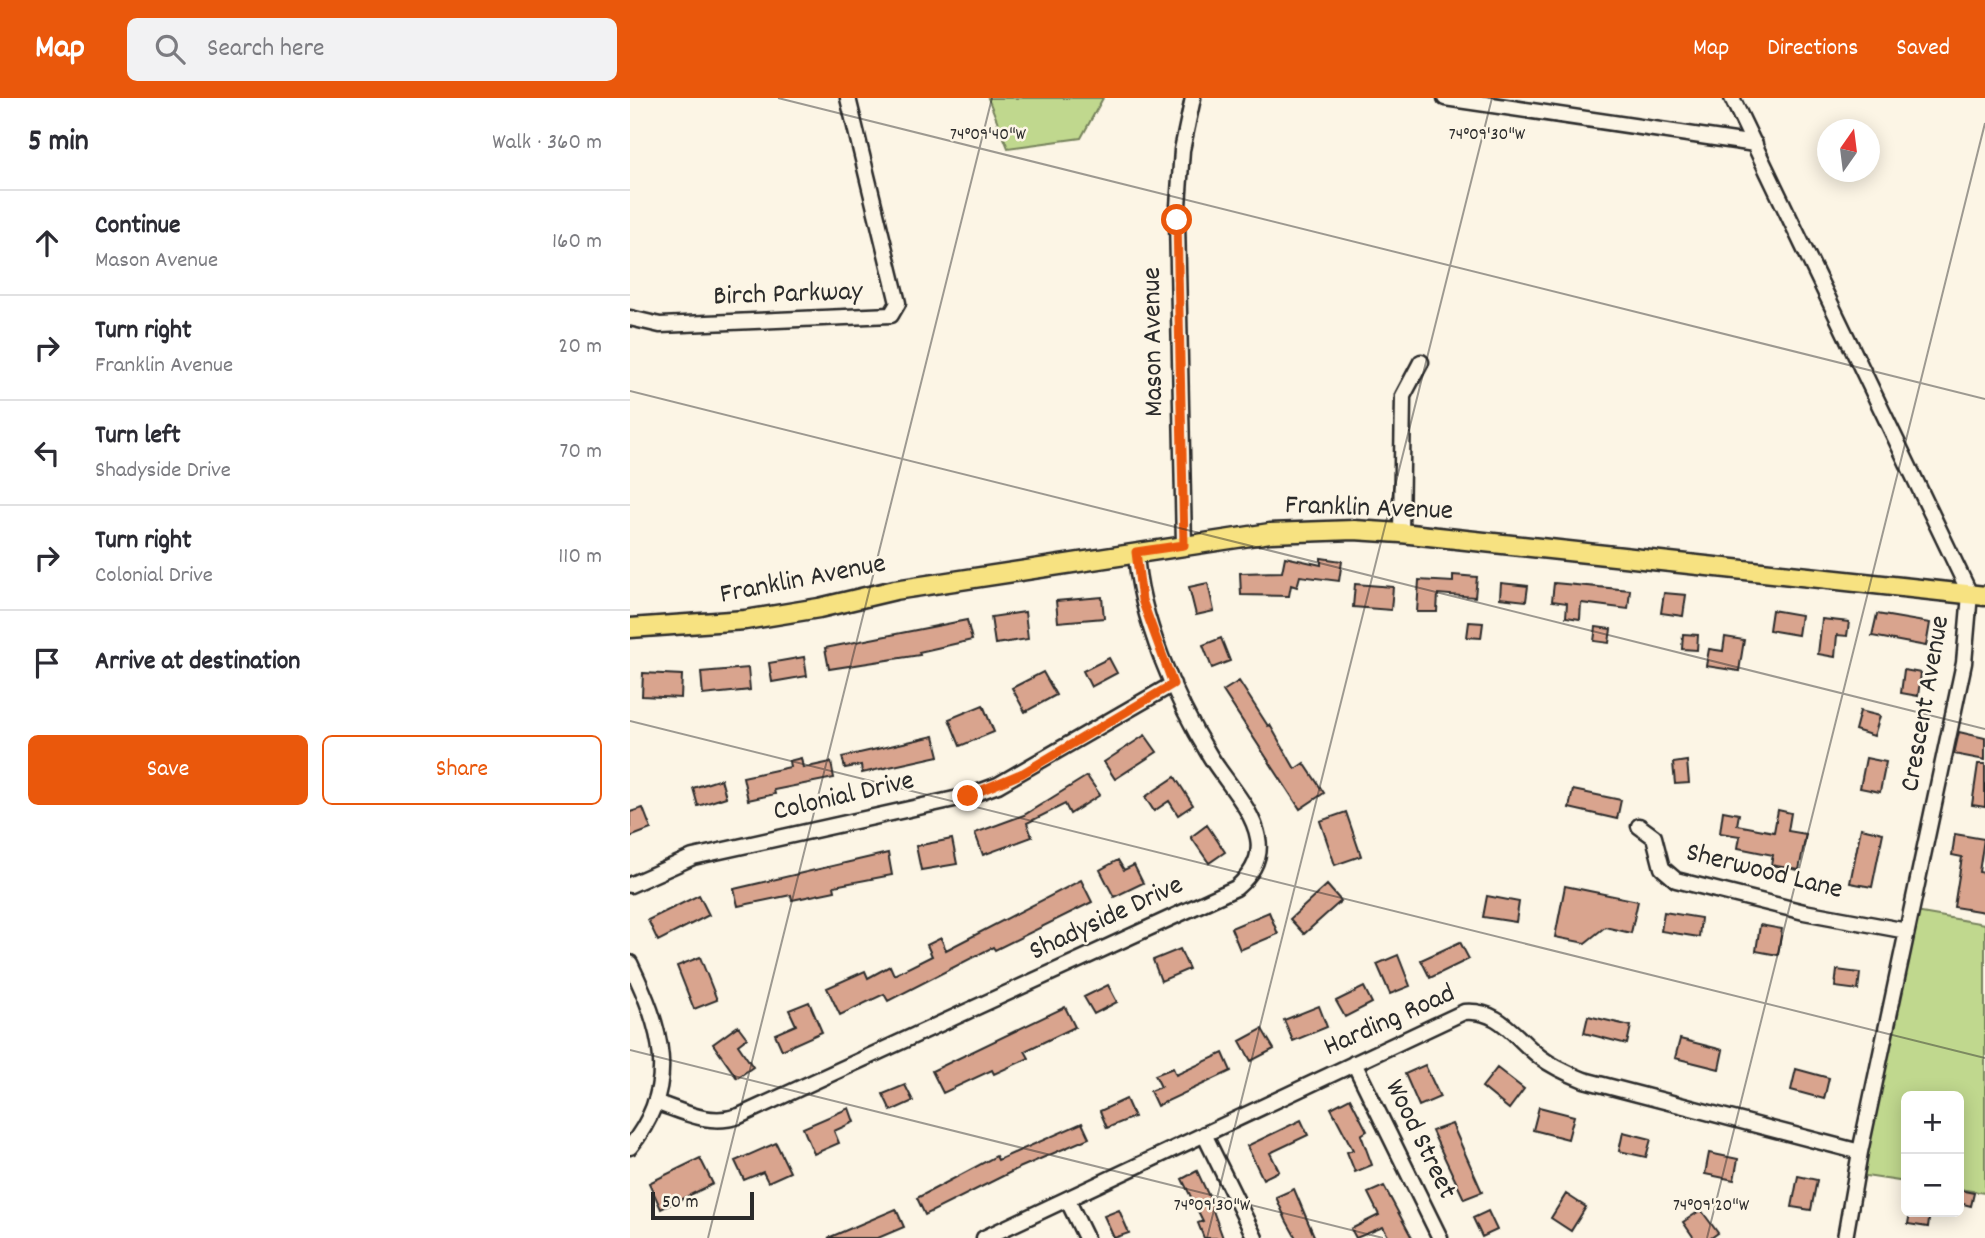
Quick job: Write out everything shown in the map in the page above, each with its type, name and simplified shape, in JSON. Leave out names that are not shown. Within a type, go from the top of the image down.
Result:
[{"type":"main road","name":"Franklin Avenue","points":[[630,628],[745,621],[819,608],[895,590],[1184,545],[1312,530],[1401,533],[1978,595]]},
{"type":"street","name":"Birch Parkway","points":[[630,318],[660,325],[891,316],[898,303],[848,98]]},
{"type":"street","name":"Mason Avenue","points":[[1184,545],[1177,220],[1182,150],[1193,98]]},
{"type":"street","points":[[1445,98],[1755,144]]},
{"type":"street","name":"Crescent Avenue","points":[[1732,98],[1978,595],[1860,1152],[1845,1238]]},
{"type":"street","points":[[1401,533],[1404,396],[1421,362]]},
{"type":"street","name":"Shadyside Drive","points":[[655,1102],[701,1119],[715,1121],[739,1116],[1236,888],[1246,879],[1258,856],[1256,829],[1202,744],[1173,684],[1142,600],[1136,552]]},
{"type":"street","name":"Colonial Drive","points":[[630,885],[693,857],[968,796],[998,785],[1173,684]]},
{"type":"street","name":"Sherwood Lane","points":[[1639,826],[1654,837],[1662,869],[1676,880],[1804,912],[1907,931]]},
{"type":"street","points":[[630,963],[648,999],[659,1036],[660,1070],[655,1102],[630,1147]]},
{"type":"street","name":"Harding Road","points":[[984,1238],[1459,1013],[1479,1011],[1501,1020],[1544,1060],[1584,1080],[1860,1152]]},
{"type":"street","name":"Wood Street","points":[[1354,1063],[1440,1238]]},
{"type":"street","points":[[1204,1134],[1255,1238]]},
{"type":"street","points":[[1067,1199],[1086,1238]]},
{"type":"green space","points":[[988,98],[1103,98],[1081,138],[1008,148]]},
{"type":"green space","points":[[1910,911],[1985,924],[1985,1193],[1964,1190],[1964,1091],[1901,1091],[1901,1181],[1852,1174]]},
{"type":"building","points":[[1285,557],[1321,565],[1321,558],[1342,561],[1339,581],[1300,576],[1297,587],[1291,585],[1289,596],[1241,595],[1240,573],[1282,572]]},
{"type":"building","points":[[1453,575],[1477,577],[1475,597],[1438,594],[1437,612],[1417,612],[1419,580],[1453,582]]},
{"type":"building","points":[[1208,583],[1214,611],[1196,615],[1189,587]]},
{"type":"building","points":[[1501,583],[1528,586],[1526,601],[1500,598]]},
{"type":"building","points":[[1554,583],[1630,590],[1628,609],[1581,603],[1580,619],[1566,617],[1567,603],[1552,601]]},
{"type":"building","points":[[1355,584],[1393,587],[1391,610],[1353,607]]},
{"type":"building","points":[[1664,593],[1686,595],[1683,616],[1661,613]]},
{"type":"building","points":[[1102,597],[1104,618],[1058,622],[1056,601]]},
{"type":"building","points":[[1772,610],[1801,615],[1798,635],[1769,630]]},
{"type":"building","points":[[1025,612],[1028,639],[995,644],[991,617]]},
{"type":"building","points":[[1877,614],[1930,623],[1926,646],[1872,636]]},
{"type":"building","points":[[1822,619],[1849,622],[1847,636],[1837,635],[1835,657],[1818,654]]},
{"type":"building","points":[[967,620],[972,640],[919,652],[920,655],[829,669],[825,648]]},
{"type":"building","points":[[1469,622],[1483,623],[1481,638],[1467,637]]},
{"type":"building","points":[[1596,627],[1611,629],[1609,643],[1594,641]]},
{"type":"building","points":[[1683,634],[1698,635],[1697,650],[1682,649]]},
{"type":"building","points":[[1725,637],[1744,640],[1739,671],[1706,666],[1709,649],[1723,651]]},
{"type":"building","points":[[1221,638],[1230,661],[1212,668],[1203,645]]},
{"type":"building","points":[[804,657],[807,676],[772,682],[769,663]]},
{"type":"building","points":[[1109,658],[1117,673],[1091,687],[1083,671]]},
{"type":"building","points":[[748,668],[750,690],[703,695],[701,672]]},
{"type":"building","points":[[1904,670],[1921,673],[1918,696],[1901,693]]},
{"type":"building","points":[[1043,672],[1056,695],[1025,712],[1012,688]]},
{"type":"building","points":[[643,673],[682,675],[681,698],[642,696]]},
{"type":"building","points":[[1239,681],[1268,726],[1270,725],[1295,769],[1304,763],[1324,793],[1300,809],[1223,691]]},
{"type":"building","points":[[983,705],[994,732],[960,746],[949,719]]},
{"type":"building","points":[[1860,711],[1880,716],[1874,736],[1855,730]]},
{"type":"building","points":[[1959,732],[1985,738],[1985,760],[1954,754]]},
{"type":"building","points":[[1145,735],[1157,752],[1115,779],[1104,762]]},
{"type":"building","points":[[934,736],[939,756],[862,773],[861,765],[845,768],[842,757]]},
{"type":"building","points":[[801,758],[803,768],[831,762],[834,778],[774,790],[775,794],[748,800],[743,777],[790,767],[789,761]]},
{"type":"building","points":[[1866,758],[1886,762],[1880,792],[1860,788]]},
{"type":"building","points":[[1687,761],[1689,783],[1675,784],[1673,763]]},
{"type":"building","points":[[1978,764],[1985,764],[1985,807],[1972,805]]},
{"type":"building","points":[[1087,776],[1100,795],[1070,814],[1065,804],[1027,823],[1032,837],[983,855],[975,833],[1024,815]]},
{"type":"building","points":[[1175,777],[1193,805],[1178,815],[1169,801],[1154,811],[1145,797]]},
{"type":"building","points":[[721,779],[726,797],[698,806],[693,788]]},
{"type":"building","points":[[1573,790],[1621,800],[1617,819],[1569,808]]},
{"type":"building","points":[[643,808],[651,829],[630,837],[630,812]]},
{"type":"building","points":[[1778,810],[1791,813],[1788,831],[1806,834],[1799,870],[1771,865],[1773,855],[1738,848],[1740,836],[1720,833],[1723,811],[1739,814],[1737,825],[1774,832]]},
{"type":"building","points":[[1346,812],[1361,856],[1335,865],[1320,821]]},
{"type":"building","points":[[1207,825],[1225,852],[1209,863],[1191,837]]},
{"type":"building","points":[[1861,828],[1883,833],[1872,887],[1850,883]]},
{"type":"building","points":[[1955,834],[1984,839],[1979,872],[1985,873],[1985,912],[1954,907],[1962,857],[1952,855]]},
{"type":"building","points":[[952,839],[957,864],[921,870],[916,846]]},
{"type":"building","points":[[888,853],[892,875],[834,886],[835,891],[792,900],[791,895],[738,906],[734,889]]},
{"type":"building","points":[[1118,860],[1124,870],[1134,865],[1143,883],[1114,897],[1100,870]]},
{"type":"building","points":[[1081,880],[1092,902],[995,950],[993,947],[888,1001],[884,994],[840,1015],[827,988],[865,971],[868,978],[890,966],[894,975],[932,956],[927,945],[941,938],[946,950]]},
{"type":"building","points":[[1327,885],[1341,901],[1304,934],[1290,919]]},
{"type":"building","points":[[1565,886],[1638,901],[1631,933],[1605,927],[1585,943],[1555,937]]},
{"type":"building","points":[[699,895],[709,915],[658,941],[648,920]]},
{"type":"building","points":[[1487,896],[1519,902],[1516,922],[1483,917]]},
{"type":"building","points":[[1269,912],[1278,934],[1240,950],[1231,928]]},
{"type":"building","points":[[1664,912],[1701,918],[1699,937],[1661,931]]},
{"type":"building","points":[[1760,925],[1782,929],[1778,955],[1756,951]]},
{"type":"building","points":[[1460,942],[1469,959],[1430,978],[1421,960]]},
{"type":"building","points":[[1180,949],[1189,969],[1161,981],[1153,960]]},
{"type":"building","points":[[1398,955],[1410,986],[1390,994],[1377,964]]},
{"type":"building","points":[[700,957],[717,1000],[694,1009],[677,966]]},
{"type":"building","points":[[1837,970],[1860,973],[1858,990],[1835,987]]},
{"type":"building","points":[[1108,985],[1117,1002],[1094,1014],[1084,997]]},
{"type":"building","points":[[1364,987],[1372,1003],[1345,1017],[1336,1001]]},
{"type":"building","points":[[809,1002],[822,1032],[782,1050],[775,1034],[796,1025],[789,1010]]},
{"type":"building","points":[[1319,1006],[1327,1027],[1293,1041],[1284,1020]]},
{"type":"building","points":[[1065,1007],[1075,1027],[1025,1051],[1029,1058],[994,1074],[992,1070],[943,1093],[932,1071]]},
{"type":"building","points":[[1588,1016],[1631,1026],[1627,1044],[1584,1033]]},
{"type":"building","points":[[738,1026],[747,1038],[738,1045],[753,1067],[737,1078],[713,1044]]},
{"type":"building","points":[[1262,1029],[1274,1049],[1251,1061],[1240,1041]]},
{"type":"building","points":[[1680,1039],[1723,1050],[1719,1069],[1675,1058]]},
{"type":"building","points":[[1223,1053],[1231,1071],[1157,1106],[1150,1091],[1161,1087],[1155,1075],[1173,1068],[1176,1075]]},
{"type":"building","points":[[1425,1065],[1440,1097],[1419,1106],[1405,1074]]},
{"type":"building","points":[[1497,1068],[1524,1089],[1509,1109],[1482,1087]]},
{"type":"building","points":[[1796,1069],[1829,1078],[1824,1099],[1791,1090]]},
{"type":"building","points":[[905,1085],[913,1101],[891,1111],[883,1094]]},
{"type":"building","points":[[1350,1098],[1367,1131],[1361,1135],[1372,1165],[1355,1172],[1347,1152],[1353,1150],[1331,1108]]},
{"type":"building","points":[[1126,1099],[1134,1117],[1107,1128],[1100,1111]]},
{"type":"building","points":[[1539,1107],[1574,1116],[1568,1139],[1533,1130]]},
{"type":"building","points":[[849,1108],[854,1122],[834,1131],[839,1143],[814,1154],[803,1128]]},
{"type":"building","points":[[1301,1120],[1308,1135],[1270,1153],[1279,1171],[1263,1179],[1247,1146]]},
{"type":"building","points":[[1082,1123],[1089,1138],[1019,1168],[925,1215],[917,1198],[996,1156],[998,1160]]},
{"type":"building","points":[[1452,1124],[1482,1192],[1464,1199],[1432,1131]]},
{"type":"building","points":[[1623,1132],[1651,1139],[1646,1157],[1619,1151]]},
{"type":"building","points":[[776,1143],[790,1172],[768,1182],[763,1172],[744,1180],[735,1161]]},
{"type":"building","points":[[1709,1153],[1738,1159],[1734,1180],[1705,1174]]},
{"type":"building","points":[[700,1158],[713,1184],[661,1209],[649,1183]]},
{"type":"building","points":[[1197,1171],[1214,1207],[1212,1208],[1223,1238],[1204,1238],[1198,1223],[1203,1221],[1182,1179]]},
{"type":"building","points":[[1798,1176],[1817,1180],[1811,1210],[1792,1207]]},
{"type":"building","points":[[1384,1186],[1412,1238],[1389,1238],[1383,1227],[1356,1238],[1351,1229],[1379,1215],[1368,1193]]},
{"type":"building","points":[[1294,1189],[1315,1238],[1296,1238],[1276,1197]]},
{"type":"building","points":[[1964,1191],[1974,1193],[1971,1206],[1964,1204]]},
{"type":"building","points":[[1566,1194],[1586,1207],[1571,1231],[1551,1218]]},
{"type":"building","points":[[896,1209],[904,1227],[878,1238],[828,1238]]},
{"type":"building","points":[[1119,1210],[1129,1233],[1114,1238],[1104,1216]]},
{"type":"building","points":[[1701,1210],[1718,1233],[1711,1238],[1694,1238],[1683,1222]]},
{"type":"building","points":[[1488,1211],[1497,1230],[1482,1237],[1473,1218]]},
{"type":"building","points":[[1909,1217],[1929,1217],[1928,1227],[1908,1224]]},
{"type":"route","points":[[968,796],[1023,773],[1173,684],[1142,600],[1136,552],[1184,545],[1177,220]]}]
